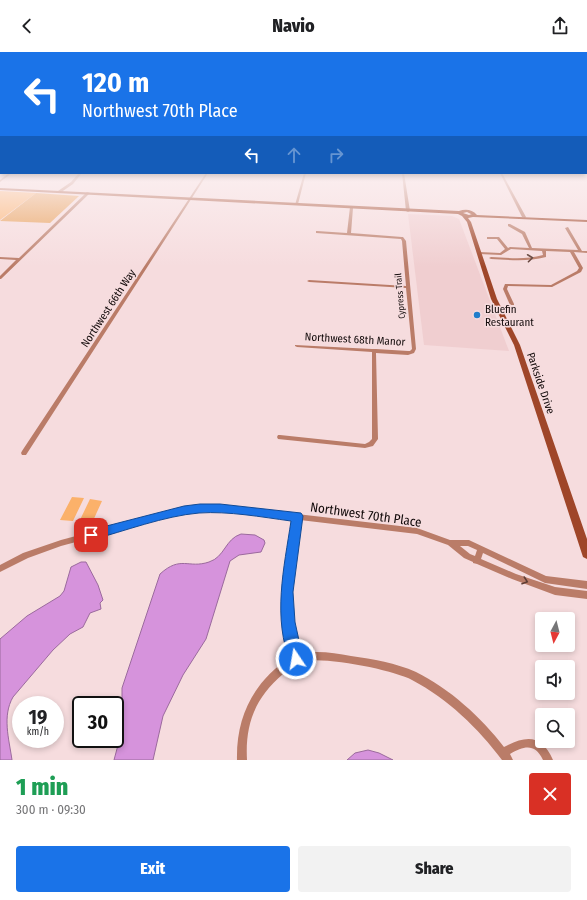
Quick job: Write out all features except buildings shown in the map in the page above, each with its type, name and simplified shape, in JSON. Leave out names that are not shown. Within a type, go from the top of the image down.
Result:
[{"type":"street","points":[[0,278],[80,201]]},
{"type":"street","name":"Northwest 66th Way","points":[[24,453],[190,201]]},
{"type":"street","points":[[234,201],[446,213],[468,216],[485,215],[587,221]]},
{"type":"street","points":[[407,201],[408,211]]},
{"type":"street","points":[[516,201],[524,217]]},
{"type":"street","points":[[317,232],[349,234],[351,208]]},
{"type":"street","name":"Parkside Drive","points":[[468,216],[494,299],[517,346],[587,554]]},
{"type":"street","points":[[509,225],[524,233],[531,249]]},
{"type":"street","points":[[567,228],[581,252]]},
{"type":"street","name":"Cypress Trail","points":[[349,234],[402,238],[404,241],[414,349],[412,352]]},
{"type":"street","points":[[488,238],[498,238],[506,250],[507,257],[512,259]]},
{"type":"street","points":[[480,255],[497,255],[506,250],[531,249],[587,252]]},
{"type":"street","points":[[480,255],[512,259],[543,257],[546,254],[544,250]]},
{"type":"street","points":[[512,304],[505,289],[506,284],[552,286],[578,272],[581,268],[571,251]]},
{"type":"street","points":[[0,258],[20,259]]},
{"type":"street","points":[[309,281],[408,287]]},
{"type":"street","name":"Northwest 68th Manor","points":[[297,346],[408,353],[412,352]]},
{"type":"street","points":[[280,437],[365,446],[371,444],[375,439],[374,350]]},
{"type":"street","name":"Northwest 70th Place","points":[[0,569],[26,555],[61,544],[184,510],[220,508],[417,531],[450,543],[476,561],[506,574],[555,591],[587,595]]},
{"type":"street","points":[[296,659],[288,622],[287,592],[297,516]]},
{"type":"street","name":"Northwest 70th Place","points":[[450,543],[469,543],[545,579],[587,585]]},
{"type":"street","points":[[476,561],[481,549]]},
{"type":"street","points":[[506,574],[508,562]]},
{"type":"street","points":[[242,760],[241,751],[244,727],[252,704],[264,685],[296,659],[319,656],[371,664],[412,676],[442,692],[487,734],[506,756],[524,742],[533,743],[545,753],[548,760]]},
{"type":"shaded area","points":[[0,201],[25,201],[0,220]]},
{"type":"shaded area","points":[[26,201],[74,201],[50,223],[0,221]]},
{"type":"shaded area","points":[[408,214],[452,216],[459,219],[509,351],[424,345]]},
{"type":"shaded area","points":[[72,497],[84,498],[73,521],[60,520]]},
{"type":"shaded area","points":[[90,499],[102,501],[92,523],[79,522]]},
{"type":"shaded area","points":[[241,534],[255,535],[264,540],[265,543],[261,552],[239,555],[230,561],[206,639],[183,675],[163,716],[153,760],[114,760],[117,748],[124,748],[124,696],[122,696],[122,688],[160,574],[167,568],[174,565],[202,564],[214,560],[236,536]]},
{"type":"shaded area","points":[[81,562],[86,562],[98,585],[103,600],[100,603],[101,609],[90,613],[83,627],[70,634],[53,650],[14,696],[12,696],[8,712],[7,728],[12,760],[0,760],[0,639],[27,616],[60,596],[64,591],[71,567]]},
{"type":"shaded area","points":[[368,750],[379,753],[393,760],[347,760],[355,753]]},
{"type":"place","name":"Bluefin Restaurant","points":[[477,315]]},
{"type":"route","points":[[91,535],[184,510],[200,508],[220,508],[297,516],[287,592],[288,622],[296,659]]}]
